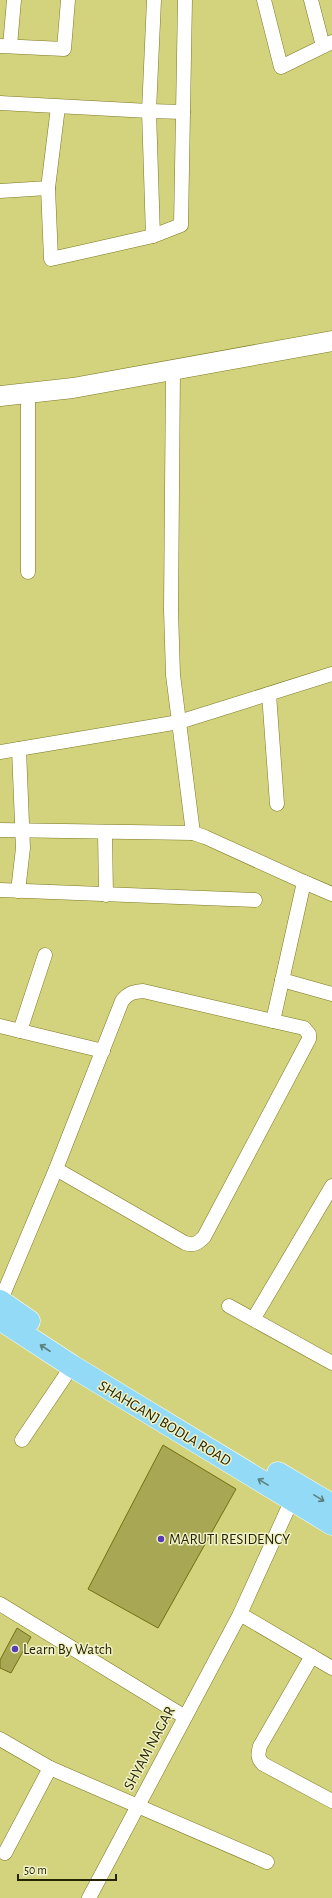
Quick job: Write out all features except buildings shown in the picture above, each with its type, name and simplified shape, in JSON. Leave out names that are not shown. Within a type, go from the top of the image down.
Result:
[{"type":"main road","points":[[0,396],[73,388],[332,341]]},
{"type":"main road","points":[[0,1301],[103,1377],[296,1493],[332,1524]]},
{"type":"main road","name":"SHAHGANJ BODLA ROAD","points":[[0,1319],[72,1366],[103,1377]]},
{"type":"main road","points":[[296,1493],[332,1505]]},
{"type":"street","points":[[14,0],[5,46],[64,49],[68,0]]},
{"type":"street","points":[[153,236],[149,111],[154,0]]},
{"type":"street","points":[[58,107],[48,188],[51,259],[153,236],[180,225],[185,0]]},
{"type":"street","points":[[264,0],[281,67],[327,44],[311,0]]},
{"type":"street","points":[[0,103],[183,112]]},
{"type":"street","points":[[0,191],[48,188]]},
{"type":"street","points":[[172,370],[172,675],[193,833]]},
{"type":"street","points":[[28,392],[28,572]]},
{"type":"street","points":[[0,752],[179,722],[332,674]]},
{"type":"street","points":[[269,694],[277,804]]},
{"type":"street","points":[[18,891],[22,864],[19,749]]},
{"type":"street","points":[[0,830],[193,833],[332,894]]},
{"type":"street","points":[[105,832],[106,895]]},
{"type":"street","points":[[273,1021],[304,882]]},
{"type":"street","points":[[0,890],[255,900]]},
{"type":"street","points":[[20,1031],[45,956]]},
{"type":"street","points":[[282,980],[332,994]]},
{"type":"street","points":[[0,1301],[56,1169],[122,1001],[127,995],[133,992],[142,991],[304,1028],[309,1034],[309,1039],[204,1236],[197,1243],[191,1245],[185,1243],[56,1169]]},
{"type":"street","points":[[0,1026],[103,1051]]},
{"type":"street","points":[[254,1318],[332,1186]]},
{"type":"street","points":[[229,1306],[254,1318],[332,1363]]},
{"type":"street","points":[[22,1440],[72,1366]]},
{"type":"street","name":"SHYAM NAGAR","points":[[89,1898],[240,1614],[296,1493]]},
{"type":"street","points":[[0,1604],[185,1717]]},
{"type":"street","points":[[240,1614],[332,1668]]},
{"type":"street","points":[[312,1656],[260,1746],[258,1753],[259,1759],[263,1764],[332,1801]]},
{"type":"street","points":[[0,1738],[50,1768],[139,1805],[267,1862]]},
{"type":"street","points":[[2,1855],[50,1768]]},
{"type":"place","name":"MARUTI RESIDENCY","points":[[161,1539]]},
{"type":"place","name":"Learn By Watch","points":[[15,1649]]}]
